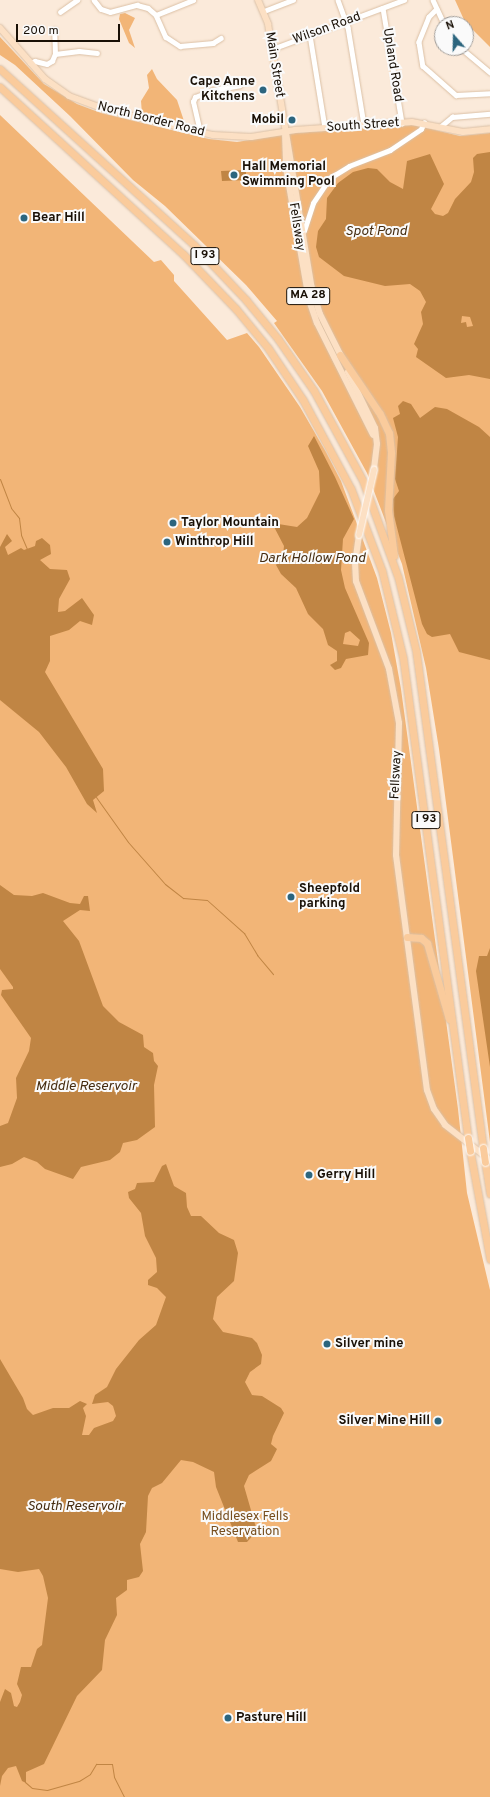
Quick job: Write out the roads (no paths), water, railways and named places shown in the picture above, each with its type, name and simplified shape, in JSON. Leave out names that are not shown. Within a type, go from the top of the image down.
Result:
[{"type":"highway","name":"I 93","points":[[0,69],[198,249],[263,319],[300,370],[340,436],[373,505],[395,566],[409,620],[420,676],[483,1148],[488,1161],[490,1194]]},
{"type":"highway","name":"I 93","points":[[0,87],[183,254],[227,299],[290,378],[340,466],[374,547],[401,645],[468,1138],[490,1259]]},
{"type":"highway","points":[[340,355],[380,414],[388,433],[391,452],[388,510],[395,566]]},
{"type":"highway","points":[[407,937],[421,938],[427,943],[455,1038]]},
{"type":"main road","name":"Main Street","points":[[258,0],[264,11],[272,50],[285,132]]},
{"type":"main road","name":"North Border Road","points":[[0,28],[30,63],[57,89],[89,105],[200,132],[238,138],[285,132]]},
{"type":"main road","name":"South Street","points":[[285,132],[402,123],[424,123],[463,132],[490,129]]},
{"type":"main road","name":"Fellsway","points":[[285,132],[316,303],[371,417],[376,448],[374,470],[359,535],[355,562],[356,581],[389,669],[398,716],[399,752],[394,838],[426,1086],[434,1109],[451,1132],[488,1161]]},
{"type":"main road","name":"Fellsway","points":[[285,132],[286,168],[310,305],[367,419],[376,448]]},
{"type":"street","points":[[60,12],[77,0]]},
{"type":"street","points":[[94,0],[101,9],[110,12],[142,6],[156,15],[164,35],[177,45],[190,46],[213,43],[221,38]]},
{"type":"street","points":[[142,6],[143,0]]},
{"type":"street","points":[[156,15],[194,0]]},
{"type":"street","points":[[264,11],[293,0]]},
{"type":"street","points":[[338,0],[346,22],[364,125]]},
{"type":"street","name":"Wilson Road","points":[[272,50],[404,0]]},
{"type":"street","points":[[433,0],[440,16]]},
{"type":"street","name":"Upland Road","points":[[383,8],[402,123]]},
{"type":"street","points":[[437,9],[429,17],[419,41],[423,66],[456,95],[490,93]]},
{"type":"street","points":[[30,63],[49,63],[55,54],[54,30]]},
{"type":"street","points":[[310,35],[325,128]]},
{"type":"street","points":[[55,54],[83,51],[97,53]]},
{"type":"street","points":[[471,56],[490,72]]},
{"type":"street","points":[[200,132],[193,101],[195,97],[214,90],[240,86]]},
{"type":"street","points":[[440,127],[452,117],[490,114]]},
{"type":"street","points":[[303,235],[311,207],[327,180],[346,167],[390,150],[421,128],[424,123]]},
{"type":"water","name":"Spot Pond","points":[[490,152],[490,379],[469,375],[446,378],[416,357],[418,349],[414,344],[423,324],[421,312],[426,302],[420,291],[410,284],[385,286],[344,276],[319,257],[316,247],[318,231],[326,219],[327,198],[338,183],[353,172],[368,168],[377,169],[390,182],[403,189],[407,161],[430,154],[444,184],[431,209],[435,214],[443,216],[448,213],[455,199],[471,182],[474,172],[473,158],[477,154]],"holes":[[[462,316],[470,317],[473,326],[467,327],[466,322],[461,323]]]},
{"type":"water","name":"Hall Memorial Swimming Pool","points":[[246,170],[246,180],[222,181],[221,171]]},
{"type":"water","points":[[403,401],[411,404],[420,418],[435,407],[447,409],[479,427],[490,437],[490,660],[459,652],[450,634],[432,637],[427,634],[422,624],[394,516],[393,499],[399,491],[395,479],[398,437],[393,418],[400,414],[398,406]]},
{"type":"water","name":"Dark Hollow Pond","points":[[314,436],[354,519],[343,539],[341,570],[345,588],[369,643],[368,655],[346,659],[341,668],[335,670],[330,665],[337,661],[337,651],[328,645],[323,629],[308,614],[296,588],[281,574],[276,565],[283,555],[284,546],[272,523],[297,527],[307,518],[320,492],[319,471],[308,446]],"holes":[[[350,631],[360,640],[358,646],[343,644],[345,633]]]},
{"type":"water","points":[[7,534],[12,541],[5,547],[8,555],[21,548],[24,550],[35,546],[36,541],[42,538],[50,545],[51,554],[40,560],[50,569],[67,570],[70,579],[59,599],[58,612],[65,611],[82,598],[94,615],[92,625],[80,621],[69,630],[50,636],[50,661],[45,672],[103,769],[104,791],[93,800],[97,813],[87,804],[66,767],[39,732],[0,700],[0,547]]},
{"type":"water","name":"Middle Reservoir","points":[[0,885],[14,895],[32,896],[43,893],[70,903],[80,904],[84,896],[88,896],[90,911],[80,910],[63,921],[79,941],[103,1006],[119,1022],[143,1035],[144,1047],[153,1053],[154,1061],[158,1066],[154,1085],[155,1127],[137,1140],[123,1143],[120,1152],[110,1160],[81,1167],[73,1179],[45,1169],[37,1162],[24,1157],[12,1164],[0,1167],[0,1126],[8,1123],[17,1098],[16,1078],[29,1051],[31,1038],[1,995],[2,990],[13,989],[13,987],[0,969]]},
{"type":"water","points":[[490,948],[490,1067],[476,971],[479,956],[487,956]]},
{"type":"water","name":"South Reservoir","points":[[166,1164],[174,1186],[186,1193],[187,1207],[191,1216],[201,1216],[219,1233],[234,1240],[238,1253],[234,1281],[217,1297],[213,1319],[223,1332],[252,1338],[257,1343],[262,1355],[261,1364],[250,1372],[245,1382],[252,1395],[262,1396],[281,1408],[284,1413],[273,1436],[271,1444],[277,1449],[271,1461],[249,1475],[244,1486],[257,1531],[247,1542],[238,1542],[216,1487],[214,1472],[193,1462],[181,1460],[162,1483],[152,1488],[148,1496],[146,1532],[140,1544],[143,1571],[139,1577],[127,1580],[127,1590],[116,1598],[117,1615],[105,1640],[102,1670],[77,1696],[44,1764],[26,1772],[26,1783],[22,1781],[16,1766],[8,1768],[2,1776],[0,1786],[0,1702],[5,1689],[11,1693],[14,1706],[17,1707],[20,1702],[22,1695],[17,1684],[21,1667],[31,1667],[37,1649],[42,1645],[48,1598],[43,1576],[39,1569],[18,1572],[0,1569],[0,1359],[23,1398],[27,1409],[33,1415],[53,1408],[69,1408],[80,1401],[87,1404],[83,1408],[86,1416],[82,1435],[89,1435],[94,1428],[113,1421],[116,1416],[113,1406],[108,1402],[92,1404],[95,1395],[107,1387],[116,1369],[139,1340],[156,1325],[166,1297],[157,1288],[148,1285],[148,1280],[157,1272],[156,1258],[145,1236],[141,1213],[129,1198],[128,1192],[135,1189],[137,1183],[154,1182],[162,1166]]},
{"type":"waterway","points":[[0,479],[11,508],[19,518],[21,535],[27,549]]},
{"type":"waterway","points":[[96,797],[128,842],[165,884],[183,898],[207,900],[244,933],[257,955],[273,974]]},
{"type":"waterway","points":[[25,1782],[32,1788],[47,1790],[79,1781],[90,1774],[96,1764],[112,1764],[114,1777],[124,1797]]},
{"type":"place","name":"Cape Anne Kitchens","points":[[263,90]]},
{"type":"place","name":"Mobil","points":[[292,120]]},
{"type":"place","name":"Hall Memorial Swimming Pool","points":[[234,175]]},
{"type":"place","name":"Bear Hill","points":[[24,218]]},
{"type":"place","name":"Taylor Mountain","points":[[173,523]]},
{"type":"place","name":"Winthrop Hill","points":[[167,542]]},
{"type":"place","name":"Sheepfold parking","points":[[291,897]]},
{"type":"place","name":"Gerry Hill","points":[[309,1175]]},
{"type":"place","name":"Silver mine","points":[[327,1344]]},
{"type":"place","name":"Silver Mine Hill","points":[[438,1421]]},
{"type":"place","name":"Pasture Hill","points":[[228,1718]]},
{"type":"park label","name":"Middlesex Fells Reservation","points":[[245,1526]]}]
